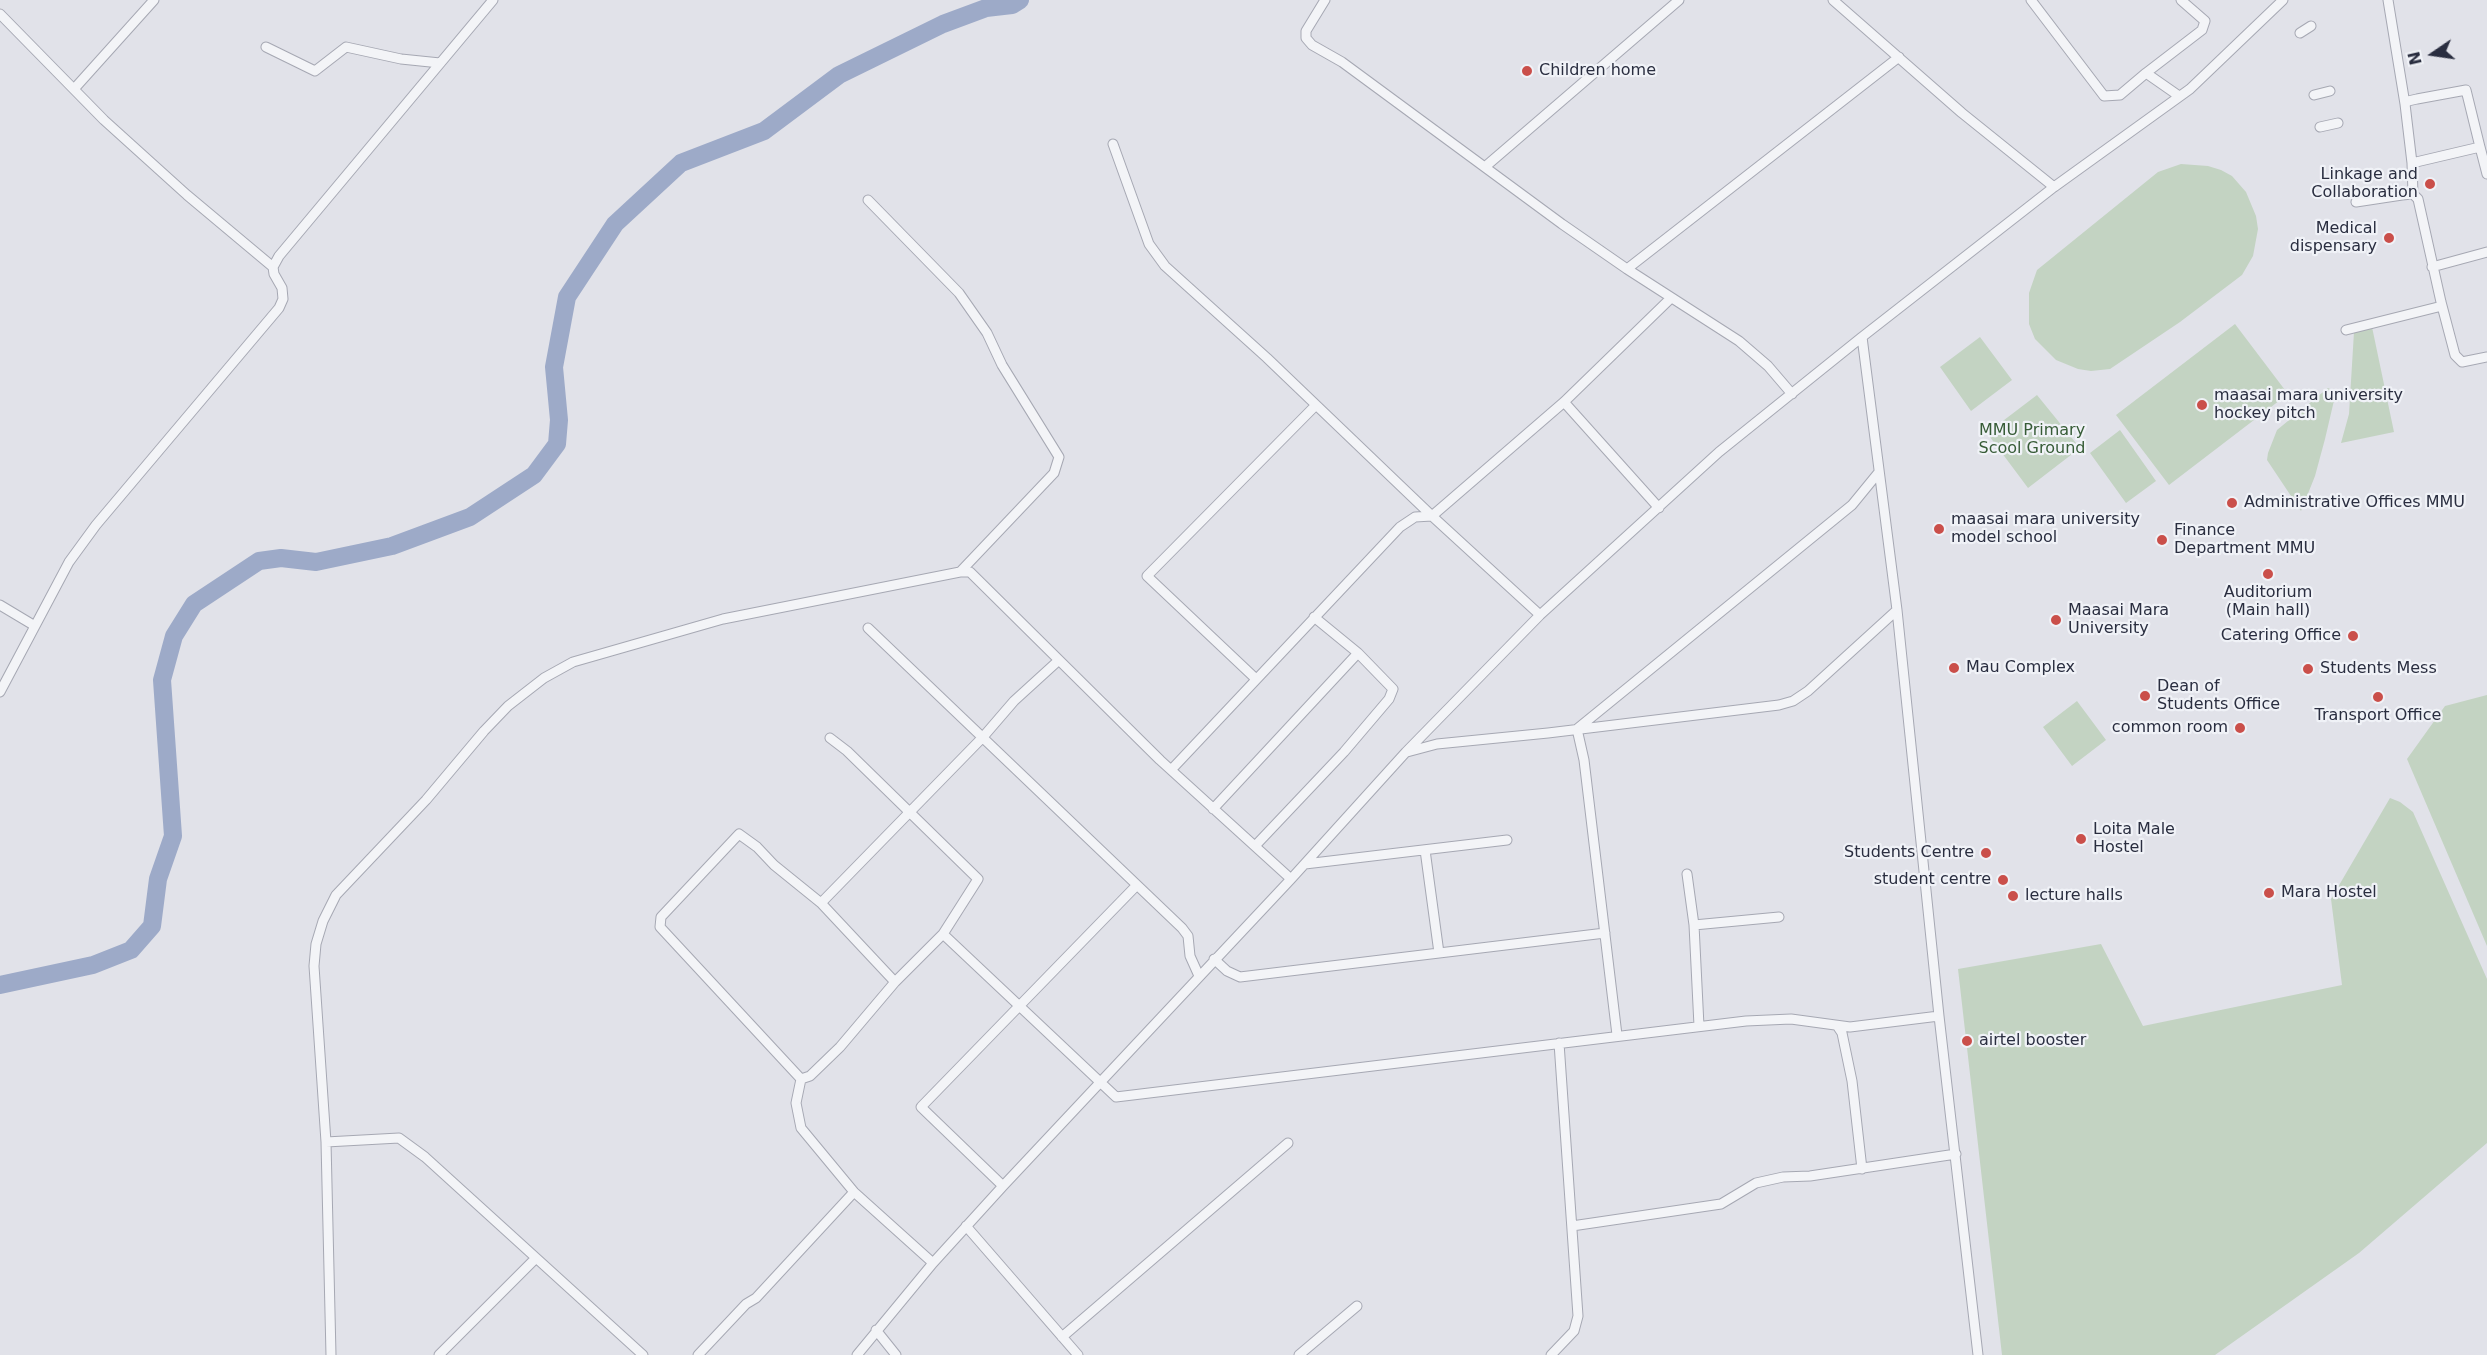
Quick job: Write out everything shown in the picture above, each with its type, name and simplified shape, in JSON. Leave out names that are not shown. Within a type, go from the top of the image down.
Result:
[{"type":"street","points":[[74,88],[154,0]]},
{"type":"street","points":[[0,692],[69,562],[96,525],[279,308],[283,299],[282,288],[274,274],[273,267],[279,256],[493,0]]},
{"type":"street","points":[[1326,0],[1308,27],[1305,34],[1308,41],[1342,62],[1562,224],[1739,341],[1768,366],[1792,394]]},
{"type":"street","points":[[1486,166],[1679,0]]},
{"type":"street","points":[[1833,0],[1962,114],[2055,188]]},
{"type":"street","points":[[2031,0],[2104,96],[2120,95],[2202,30],[2205,21],[2181,0]]},
{"type":"street","points":[[857,1355],[966,1226],[1305,864],[1406,752],[1540,615],[1719,452],[1862,337],[2055,188],[2179,96],[2283,0]]},
{"type":"street","points":[[2388,0],[2405,104],[2413,194],[2418,199],[2442,306],[2457,359],[2462,362],[2487,357]]},
{"type":"street","points":[[0,14],[104,120],[187,195],[273,267]]},
{"type":"street","points":[[2300,33],[2311,26]]},
{"type":"street","points":[[266,46],[315,71],[346,47],[401,59],[440,63]]},
{"type":"street","points":[[1628,269],[1899,57]]},
{"type":"street","points":[[2146,73],[2179,96]]},
{"type":"street","points":[[2405,104],[2408,101],[2464,89],[2468,95],[2487,174]]},
{"type":"street","points":[[2314,95],[2330,91]]},
{"type":"street","points":[[2320,127],[2338,123]]},
{"type":"street","points":[[1113,144],[1142,227],[1155,254],[1540,615]]},
{"type":"street","points":[[2412,163],[2480,147]]},
{"type":"street","points":[[2356,202],[2413,194]]},
{"type":"street","points":[[868,200],[958,293],[987,333],[1002,365],[1059,457],[1054,473],[960,572]]},
{"type":"street","points":[[2432,267],[2487,252]]},
{"type":"street","points":[[1171,770],[1408,520],[1423,515],[1432,516],[1564,402],[1671,298]]},
{"type":"street","points":[[2346,330],[2442,306]]},
{"type":"street","points":[[1862,337],[1897,610],[1938,1016],[1978,1355]]},
{"type":"street","points":[[1564,402],[1659,508]]},
{"type":"street","points":[[1256,679],[1147,576],[1316,405]]},
{"type":"street","points":[[1577,729],[1852,505],[1879,472]]},
{"type":"street","points":[[331,1355],[326,1142],[314,966],[316,944],[323,921],[336,896],[426,800],[508,706],[544,678],[573,662],[723,619],[960,572],[970,572],[1171,770],[1291,879]]},
{"type":"street","points":[[0,604],[35,626]]},
{"type":"street","points":[[1406,752],[1437,744],[1779,705],[1793,701],[1808,691],[1897,610]]},
{"type":"street","points":[[1255,846],[1344,752],[1389,699],[1393,689],[1358,653],[1314,617]]},
{"type":"street","points":[[868,628],[1188,936],[1190,956],[1199,976]]},
{"type":"street","points":[[1214,809],[1358,653]]},
{"type":"street","points":[[821,903],[1014,701],[1059,660]]},
{"type":"street","points":[[1577,729],[1584,760],[1617,1035]]},
{"type":"street","points":[[801,1080],[810,1076],[840,1047],[896,982],[943,934],[978,879],[909,810],[847,751],[830,738]]},
{"type":"street","points":[[801,1080],[660,927],[661,917],[739,834],[821,903],[896,982]]},
{"type":"street","points":[[1305,864],[1507,840]]},
{"type":"street","points":[[1425,850],[1439,953]]},
{"type":"street","points":[[1687,874],[1694,925],[1699,1026]]},
{"type":"street","points":[[1003,1186],[921,1107],[1137,885]]},
{"type":"street","points":[[1694,925],[1779,917]]},
{"type":"street","points":[[1214,959],[1227,971],[1240,976],[1605,933]]},
{"type":"street","points":[[943,934],[1112,1094],[1123,1096],[1699,1026],[1791,1019],[1850,1027],[1938,1016]]},
{"type":"street","points":[[1838,1027],[1842,1034],[1852,1081],[1862,1169]]},
{"type":"street","points":[[1551,1355],[1574,1331],[1578,1316],[1559,1042]]},
{"type":"street","points":[[801,1080],[796,1103],[801,1128],[854,1192],[933,1263]]},
{"type":"street","points":[[326,1142],[399,1138],[425,1157],[644,1355]]},
{"type":"street","points":[[1062,1337],[1288,1143]]},
{"type":"street","points":[[1572,1226],[1721,1204],[1756,1183],[1783,1177],[1810,1176],[1956,1154]]},
{"type":"street","points":[[698,1355],[746,1304],[756,1298],[854,1192]]},
{"type":"street","points":[[966,1226],[1078,1355]]},
{"type":"street","points":[[439,1355],[536,1258]]},
{"type":"street","points":[[1299,1355],[1357,1306]]},
{"type":"street","points":[[876,1330],[896,1355]]},
{"type":"green space","points":[[2181,164],[2208,166],[2221,170],[2232,176],[2246,192],[2256,216],[2258,229],[2253,256],[2242,275],[2180,322],[2110,369],[2091,371],[2078,369],[2056,360],[2035,339],[2029,324],[2029,293],[2037,270],[2158,172]]},
{"type":"green space","name":"maasai mara university hockey pitch","points":[[2235,324],[2288,394],[2169,485],[2116,415]]},
{"type":"green space","points":[[2372,327],[2394,432],[2341,443],[2349,414],[2354,332]]},
{"type":"green space","name":"MMU Primary Scool Ground","points":[[1980,337],[2012,380],[1971,411],[1940,367]]},
{"type":"green space","points":[[2328,388],[2336,392],[2315,476],[2301,511],[2267,460],[2268,453],[2277,430]]},
{"type":"green space","name":"MMU Primary Scool Ground","points":[[2037,395],[2080,448],[2028,488],[1987,433]]},
{"type":"green space","points":[[2120,430],[2156,481],[2126,503],[2090,453]]},
{"type":"green space","points":[[2487,695],[2487,946],[2407,759],[2445,706]]},
{"type":"green space","points":[[2077,701],[2106,740],[2072,766],[2043,727]]},
{"type":"green space","points":[[2390,798],[2413,812],[2487,979],[2487,1143],[2359,1253],[2215,1355],[2002,1355],[1958,969],[2101,944],[2143,1026],[2342,985],[2331,899]]},
{"type":"waterway","points":[[0,985],[93,965],[131,950],[152,926],[158,879],[173,836],[162,680],[174,636],[194,604],[259,561],[281,558],[316,562],[392,546],[470,517],[534,475],[557,444],[559,420],[554,367],[567,297],[615,224],[681,163],[764,131],[839,75],[943,24],[986,8],[1012,5],[1020,0]]},
{"type":"place","name":"Children home","points":[[1527,71]]},
{"type":"place","name":"Linkage and Collaboration","points":[[2430,184]]},
{"type":"place","name":"Medical dispensary","points":[[2389,238]]},
{"type":"place","name":"maasai mara university hockey pitch","points":[[2202,405]]},
{"type":"place","name":"Administrative Offices MMU","points":[[2232,503]]},
{"type":"place","name":"maasai mara university model school","points":[[1939,529]]},
{"type":"place","name":"Finance Department MMU","points":[[2162,540]]},
{"type":"place","name":"Auditorium (Main hall)","points":[[2268,574]]},
{"type":"place","name":"Maasai Mara University","points":[[2056,620]]},
{"type":"place","name":"Catering Office","points":[[2353,636]]},
{"type":"place","name":"Mau Complex","points":[[1954,668]]},
{"type":"place","name":"Students Mess","points":[[2308,669]]},
{"type":"place","name":"Dean of Students Office","points":[[2145,696]]},
{"type":"place","name":"Transport Office","points":[[2378,697]]},
{"type":"place","name":"common room","points":[[2240,728]]},
{"type":"place","name":"Loita Male Hostel","points":[[2081,839]]},
{"type":"place","name":"Students Centre","points":[[1986,853]]},
{"type":"place","name":"student centre","points":[[2003,880]]},
{"type":"place","name":"Mara Hostel","points":[[2269,893]]},
{"type":"place","name":"lecture halls","points":[[2013,896]]},
{"type":"place","name":"airtel booster","points":[[1967,1041]]}]
